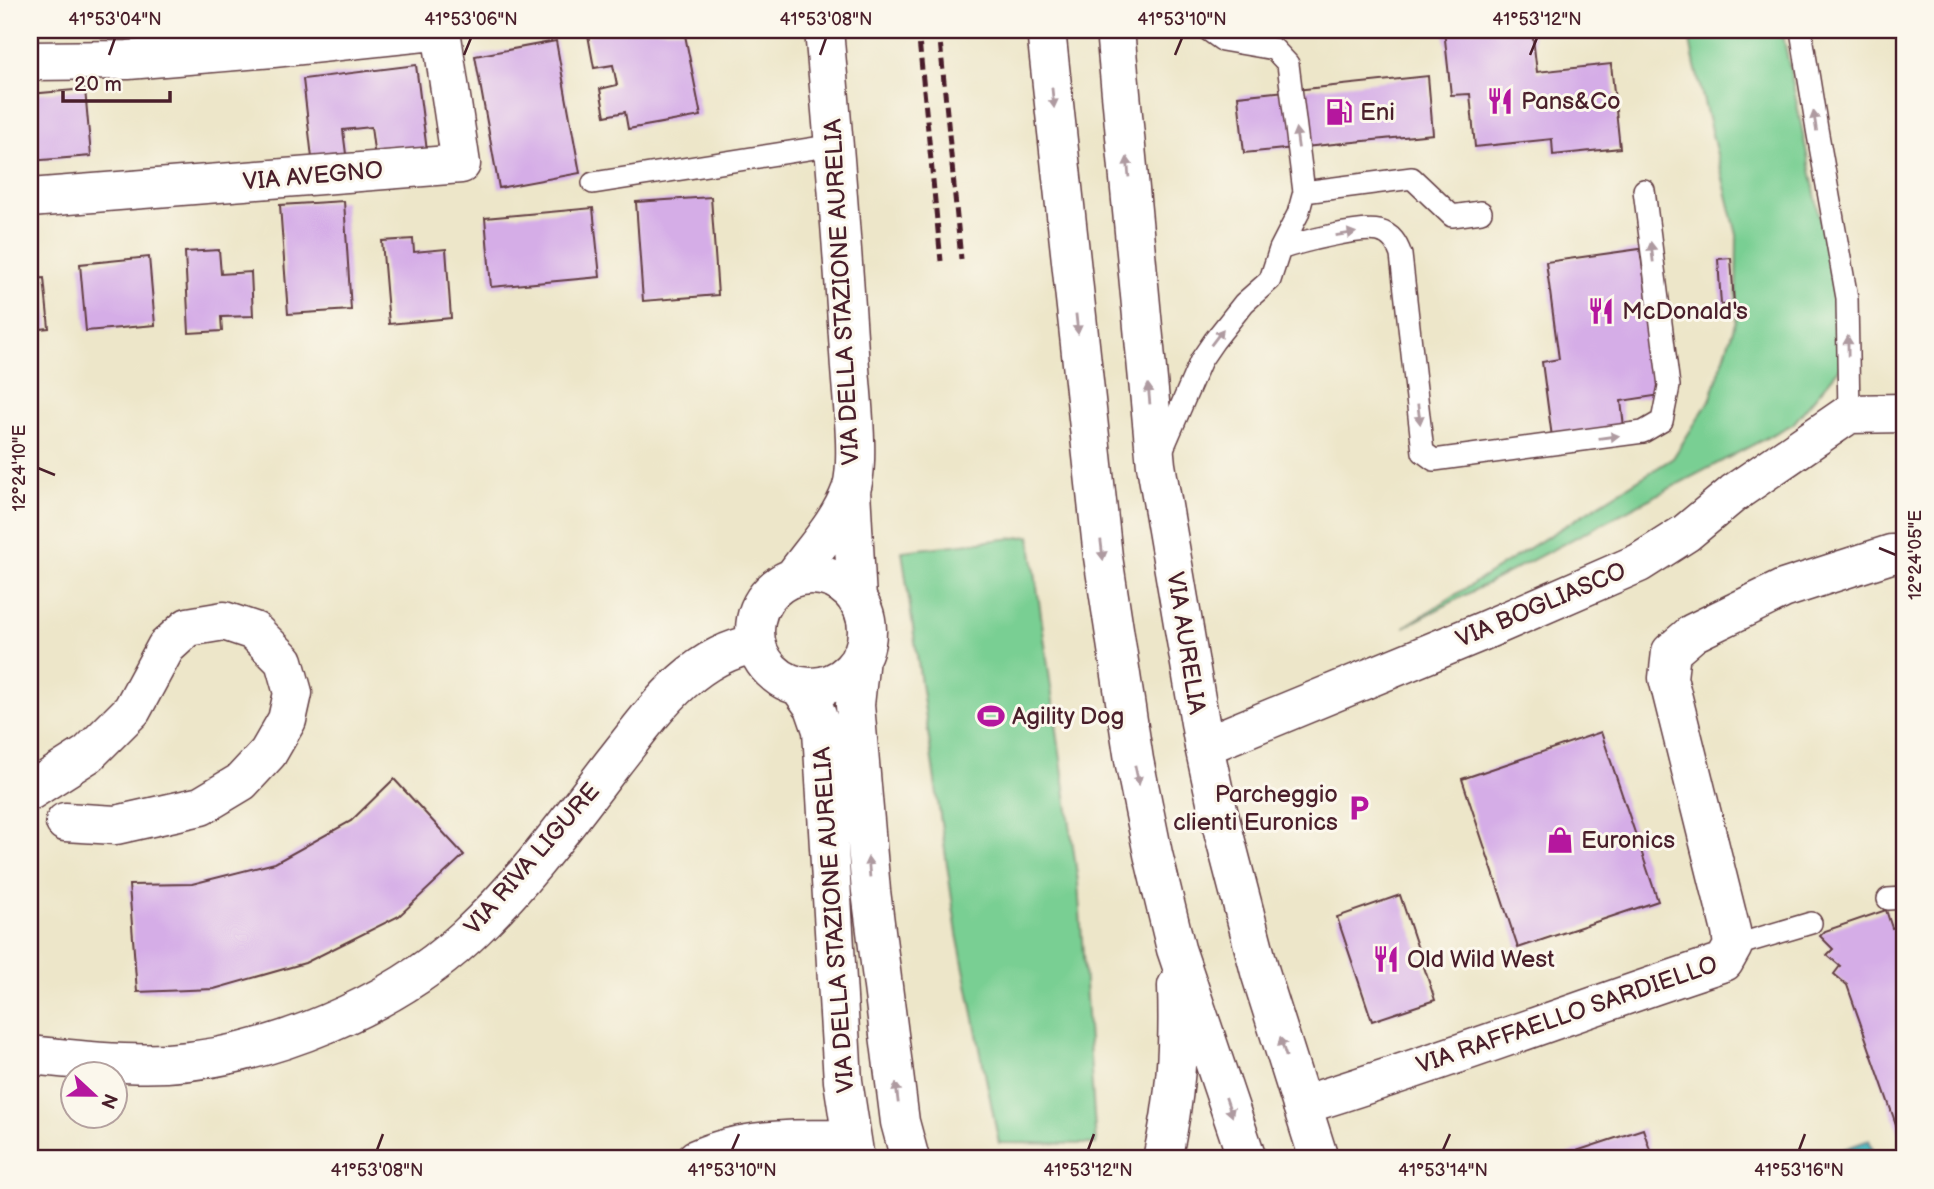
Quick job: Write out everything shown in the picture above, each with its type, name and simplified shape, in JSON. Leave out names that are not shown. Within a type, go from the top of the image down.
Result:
[{"type":"main road","points":[[30,61],[128,60],[442,30]]},
{"type":"main road","name":"VIA AVEGNO","points":[[30,198],[461,164],[442,30]]},
{"type":"main road","name":"VIA DELLA STAZIONE AURELIA","points":[[793,578],[828,532],[851,489],[854,468],[854,429],[824,30]]},
{"type":"main road","points":[[1046,30],[1102,557],[1134,760],[1176,949],[1247,1159]]},
{"type":"main road","name":"VIA AURELIA","points":[[1115,30],[1156,465],[1204,746],[1260,972],[1319,1159]]},
{"type":"main road","points":[[1849,414],[1904,413]]},
{"type":"main road","name":"VIA BOGLIASCO","points":[[1204,746],[1483,631],[1639,563],[1686,533],[1734,494],[1849,414]]},
{"type":"main road","points":[[851,489],[857,600]]},
{"type":"main road","name":"VIA RAFFAELLO SARDIELLO","points":[[1302,1105],[1369,1085],[1724,962],[1733,946],[1729,922],[1668,678],[1671,652],[1693,633],[1783,589],[1891,554],[1904,554]]},
{"type":"main road","points":[[808,575],[827,577],[845,586],[857,600],[866,618],[867,637],[863,653],[844,677],[829,685],[814,688],[799,686],[783,681],[761,658],[756,644],[755,624],[761,605],[772,590],[793,578],[808,575]]},
{"type":"main road","points":[[30,791],[88,754],[132,710],[166,647],[188,627],[224,621],[254,631],[284,661],[293,693],[287,720],[268,752],[241,782],[201,806],[116,825],[65,821]]},
{"type":"main road","name":"VIA RIVA LIGURE","points":[[30,1055],[111,1063],[169,1062],[222,1056],[305,1032],[348,1014],[399,986],[431,966],[498,906],[684,678],[714,658],[741,646],[756,644]]},
{"type":"main road","points":[[860,657],[855,705],[871,891],[900,1122],[910,1159]]},
{"type":"main road","name":"VIA DELLA STAZIONE AURELIA","points":[[799,686],[814,707],[822,730],[844,1081],[853,1149]]},
{"type":"main road","points":[[1162,1159],[1172,1112],[1177,1064],[1176,949]]},
{"type":"main road","points":[[696,1159],[741,1144],[765,1142],[853,1149]]},
{"type":"lane","points":[[1156,465],[1201,360],[1244,303],[1270,280],[1280,248],[1298,214],[1304,192],[1287,64],[1274,49],[1222,40],[1208,30]]},
{"type":"lane","points":[[1801,30],[1847,298],[1849,414]]},
{"type":"lane","points":[[593,183],[834,145]]},
{"type":"lane","points":[[1304,192],[1412,178],[1452,216],[1480,212]]},
{"type":"lane","points":[[1280,248],[1302,241],[1379,231],[1390,236],[1397,244],[1401,255],[1423,452],[1434,460],[1643,432],[1662,421],[1669,386],[1644,190]]},
{"type":"lane","points":[[1733,946],[1811,923]]},
{"type":"green space","points":[[1688,30],[1782,30],[1848,358],[1793,424],[1404,627],[1673,458],[1711,398],[1736,320],[1737,235]]},
{"type":"green space","name":"Agility Dog","points":[[1030,536],[1078,882],[1096,1144],[999,1143],[957,934],[902,551]]},
{"type":"water","points":[[1869,1140],[1876,1159],[1817,1159]]},
{"type":"building","points":[[614,30],[684,30],[701,116],[628,129],[625,112],[605,116],[600,89],[617,85],[613,65],[594,68],[588,35]]},
{"type":"building","points":[[1444,30],[1532,30],[1537,72],[1611,64],[1620,148],[1553,155],[1552,139],[1475,147],[1470,94],[1451,95]]},
{"type":"building","points":[[556,41],[580,173],[499,188],[475,56]]},
{"type":"building","points":[[416,65],[427,151],[375,158],[371,127],[343,130],[346,154],[312,158],[303,79]]},
{"type":"building","points":[[1428,76],[1433,134],[1244,153],[1238,96]]},
{"type":"building","points":[[85,89],[91,156],[30,161],[30,94]]},
{"type":"building","points":[[711,197],[718,295],[643,301],[636,202]]},
{"type":"building","points":[[344,201],[351,310],[288,314],[280,205]]},
{"type":"building","points":[[593,208],[600,277],[491,287],[485,218]]},
{"type":"building","points":[[413,239],[414,252],[446,249],[451,318],[389,324],[382,241]]},
{"type":"building","name":"McDonald's","points":[[1640,249],[1661,395],[1621,401],[1624,427],[1552,437],[1542,362],[1559,359],[1546,262]]},
{"type":"building","points":[[219,250],[221,274],[251,272],[253,316],[221,317],[222,331],[189,333],[185,252]]},
{"type":"building","points":[[149,257],[155,325],[86,331],[80,264]]},
{"type":"building","points":[[1731,258],[1734,304],[1721,305],[1718,259]]},
{"type":"building","points":[[44,278],[49,328],[30,330],[30,279]]},
{"type":"building","name":"Euronics","points":[[1601,732],[1658,901],[1518,948],[1462,779]]},
{"type":"building","points":[[394,779],[464,855],[399,916],[305,963],[214,989],[137,992],[129,885],[192,884],[275,863],[351,821]]},
{"type":"building","name":"Old Wild West","points":[[1400,895],[1435,1000],[1372,1021],[1337,917]]},
{"type":"building","points":[[1886,910],[1892,928],[1904,924],[1904,1147],[1847,985],[1834,974],[1840,966],[1827,955],[1833,949],[1820,936],[1825,931]]},
{"type":"building","points":[[1643,1129],[1653,1159],[1552,1159]]},
{"type":"railway","points":[[918,30],[941,261]]},
{"type":"railway","points":[[939,30],[961,259]]},
{"type":"place","name":"Pans&Co","points":[[1500,101]]},
{"type":"place","name":"Eni","points":[[1339,112]]},
{"type":"place","name":"McDonald's","points":[[1601,311]]},
{"type":"place","name":"Agility Dog","points":[[991,716]]},
{"type":"place","name":"Parcheggio clienti Euronics","points":[[1359,808]]},
{"type":"place","name":"Euronics","points":[[1560,840]]},
{"type":"place","name":"Old Wild West","points":[[1386,959]]}]
